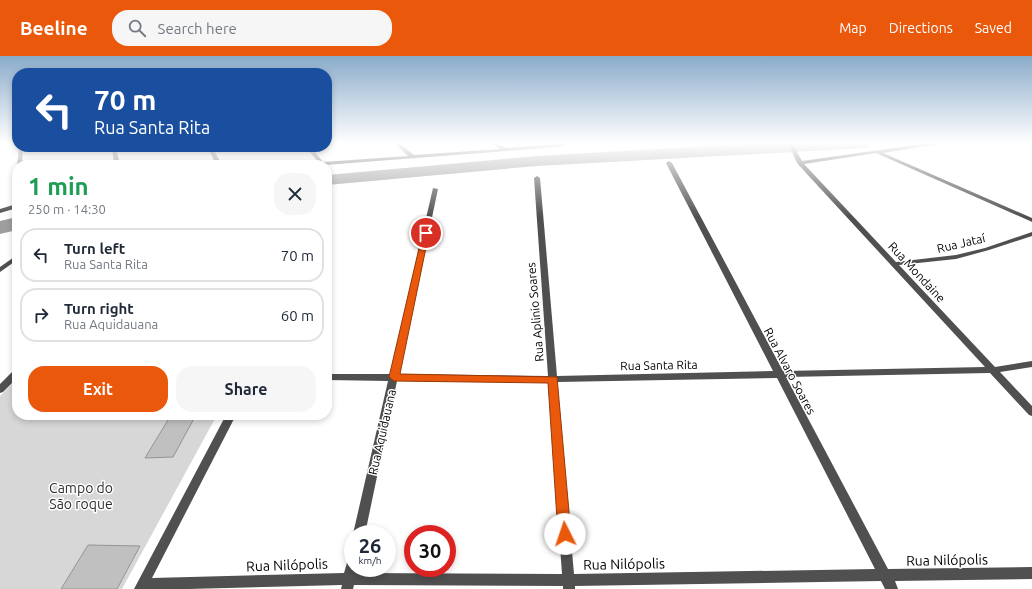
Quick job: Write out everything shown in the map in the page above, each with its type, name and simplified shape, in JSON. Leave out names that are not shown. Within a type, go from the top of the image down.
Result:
[{"type":"street","name":"Rua Alvaro Soares","points":[[672,168],[892,589]]},
{"type":"street","name":"Rua Mondaine","points":[[804,168],[1032,412]]},
{"type":"street","points":[[913,168],[1032,220]]},
{"type":"street","name":"Rua Aplinio Soares","points":[[537,178],[568,584]]},
{"type":"street","name":"Rua Aquidauana","points":[[361,525],[435,189]]},
{"type":"street","points":[[0,211],[12,207]]},
{"type":"street","name":"Rua Jataí","points":[[893,264],[956,257],[987,249],[1032,234]]},
{"type":"street","points":[[0,270],[12,261]]},
{"type":"street","name":"Rua Santa Rita","points":[[332,377],[553,379],[779,375],[992,370],[1032,364]]},
{"type":"street","points":[[0,390],[4,382],[12,376]]},
{"type":"street","points":[[142,586],[228,420]]},
{"type":"street","name":"Rua Nilópolis","points":[[142,586],[568,584],[1032,573]]},
{"type":"green space","name":"Campo do São roque","points":[[12,384],[12,420],[214,420],[122,589],[0,589],[0,396]]},
{"type":"building","points":[[168,420],[193,420],[173,457],[145,458]]},
{"type":"building","points":[[88,545],[140,546],[117,589],[61,589]]},
{"type":"waterway","points":[[332,180],[461,168]]},
{"type":"waterway","points":[[0,228],[12,224]]},
{"type":"route","points":[[426,233],[394,377],[553,379],[565,534]]}]
